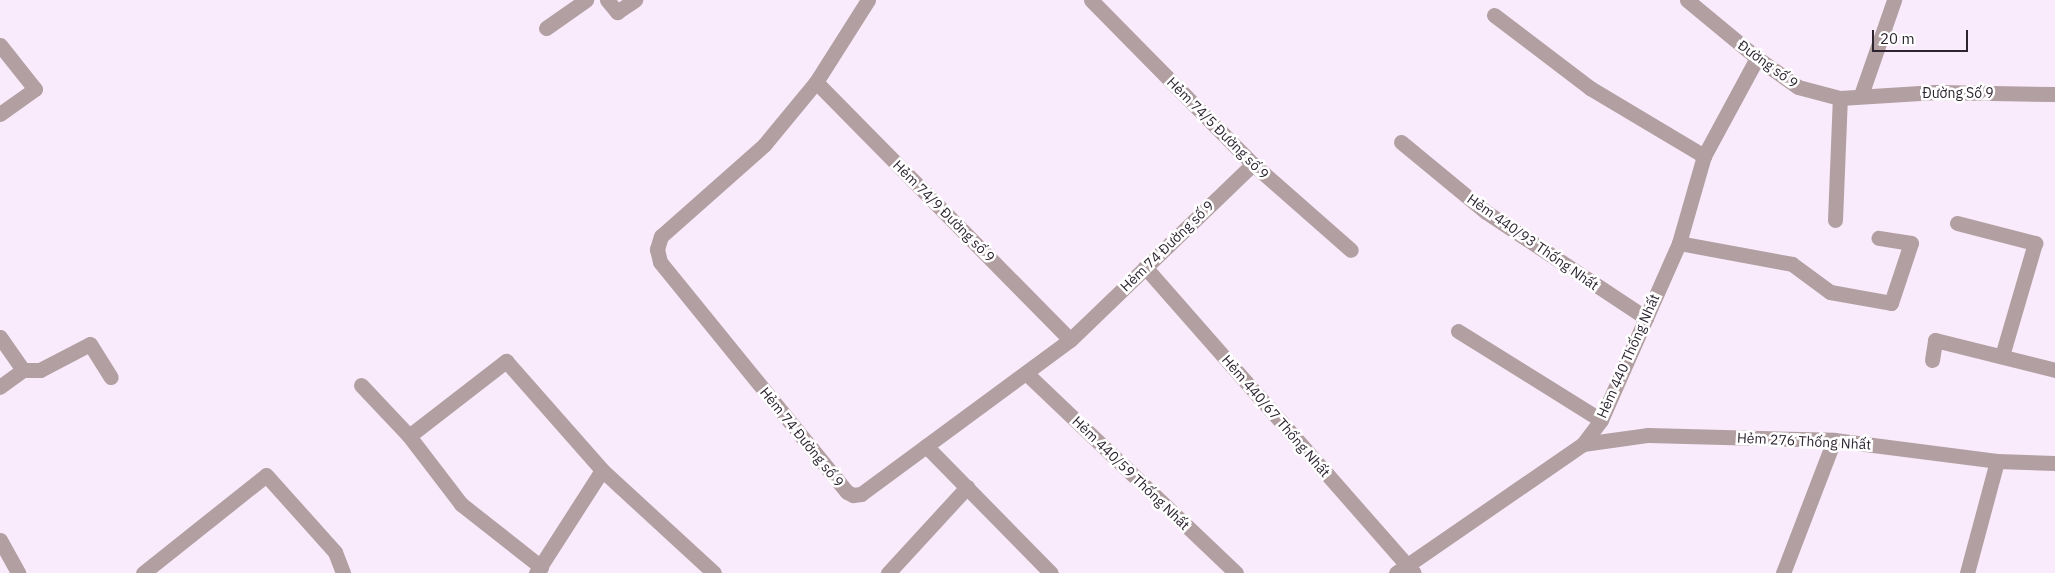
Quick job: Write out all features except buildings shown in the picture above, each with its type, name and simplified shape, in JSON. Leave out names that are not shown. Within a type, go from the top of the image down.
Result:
[{"type":"street","points":[[546,28],[586,0]]},
{"type":"street","points":[[607,0],[617,12],[635,0]]},
{"type":"street","name":"Hẻm 74 Đường số 9","points":[[868,0],[816,82],[764,145],[661,236],[657,249],[660,262],[847,492],[861,494],[1070,340],[1253,164]]},
{"type":"street","name":"Hẻm 74/5 Đường số 9","points":[[1091,0],[1253,164],[1351,250]]},
{"type":"street","name":"Đường số 9","points":[[1687,0],[1757,58],[1798,87],[1840,98],[1861,95]]},
{"type":"street","points":[[1861,95],[1894,0]]},
{"type":"street","points":[[1494,15],[1590,88],[1704,156]]},
{"type":"street","points":[[0,45],[35,89],[0,114]]},
{"type":"street","name":"Hẻm 440 Thống Nhất","points":[[1405,570],[1583,444],[1601,420],[1679,243],[1704,156],[1757,58]]},
{"type":"street","name":"Hẻm 74/9 Đường số 9","points":[[816,82],[1070,340]]},
{"type":"street","name":"Đường Số 9","points":[[1861,95],[1936,92],[2055,94]]},
{"type":"street","points":[[1835,220],[1840,98]]},
{"type":"street","name":"Hẻm 440/93 Thống Nhất","points":[[1402,142],[1486,212],[1646,318]]},
{"type":"street","points":[[1957,223],[2035,243],[2002,356]]},
{"type":"street","points":[[1679,243],[1792,264],[1830,292],[1891,303],[1911,243],[1878,238]]},
{"type":"street","name":"Hẻm 440/67 Thống Nhất","points":[[1146,267],[1405,570]]},
{"type":"street","points":[[1458,331],[1601,420]]},
{"type":"street","points":[[0,337],[23,370]]},
{"type":"street","points":[[1932,360],[1935,340],[2055,370]]},
{"type":"street","points":[[0,387],[23,370],[40,370],[90,344],[111,378]]},
{"type":"street","points":[[409,436],[506,361],[602,470],[714,573]]},
{"type":"street","name":"Hẻm 440/59 Thống Nhất","points":[[1026,373],[1236,573]]},
{"type":"street","points":[[362,385],[409,436],[461,504],[539,570],[602,470]]},
{"type":"street","name":"Hẻm 276 Thống Nhất","points":[[1583,444],[1648,435],[1834,440],[1997,461],[2055,463]]},
{"type":"street","points":[[1783,573],[1834,440]]},
{"type":"street","points":[[926,446],[1051,573]]},
{"type":"street","points":[[1967,573],[1997,461]]},
{"type":"street","points":[[143,573],[266,476],[335,552],[343,573]]},
{"type":"street","points":[[888,573],[967,487]]},
{"type":"street","points":[[0,540],[18,573]]}]
